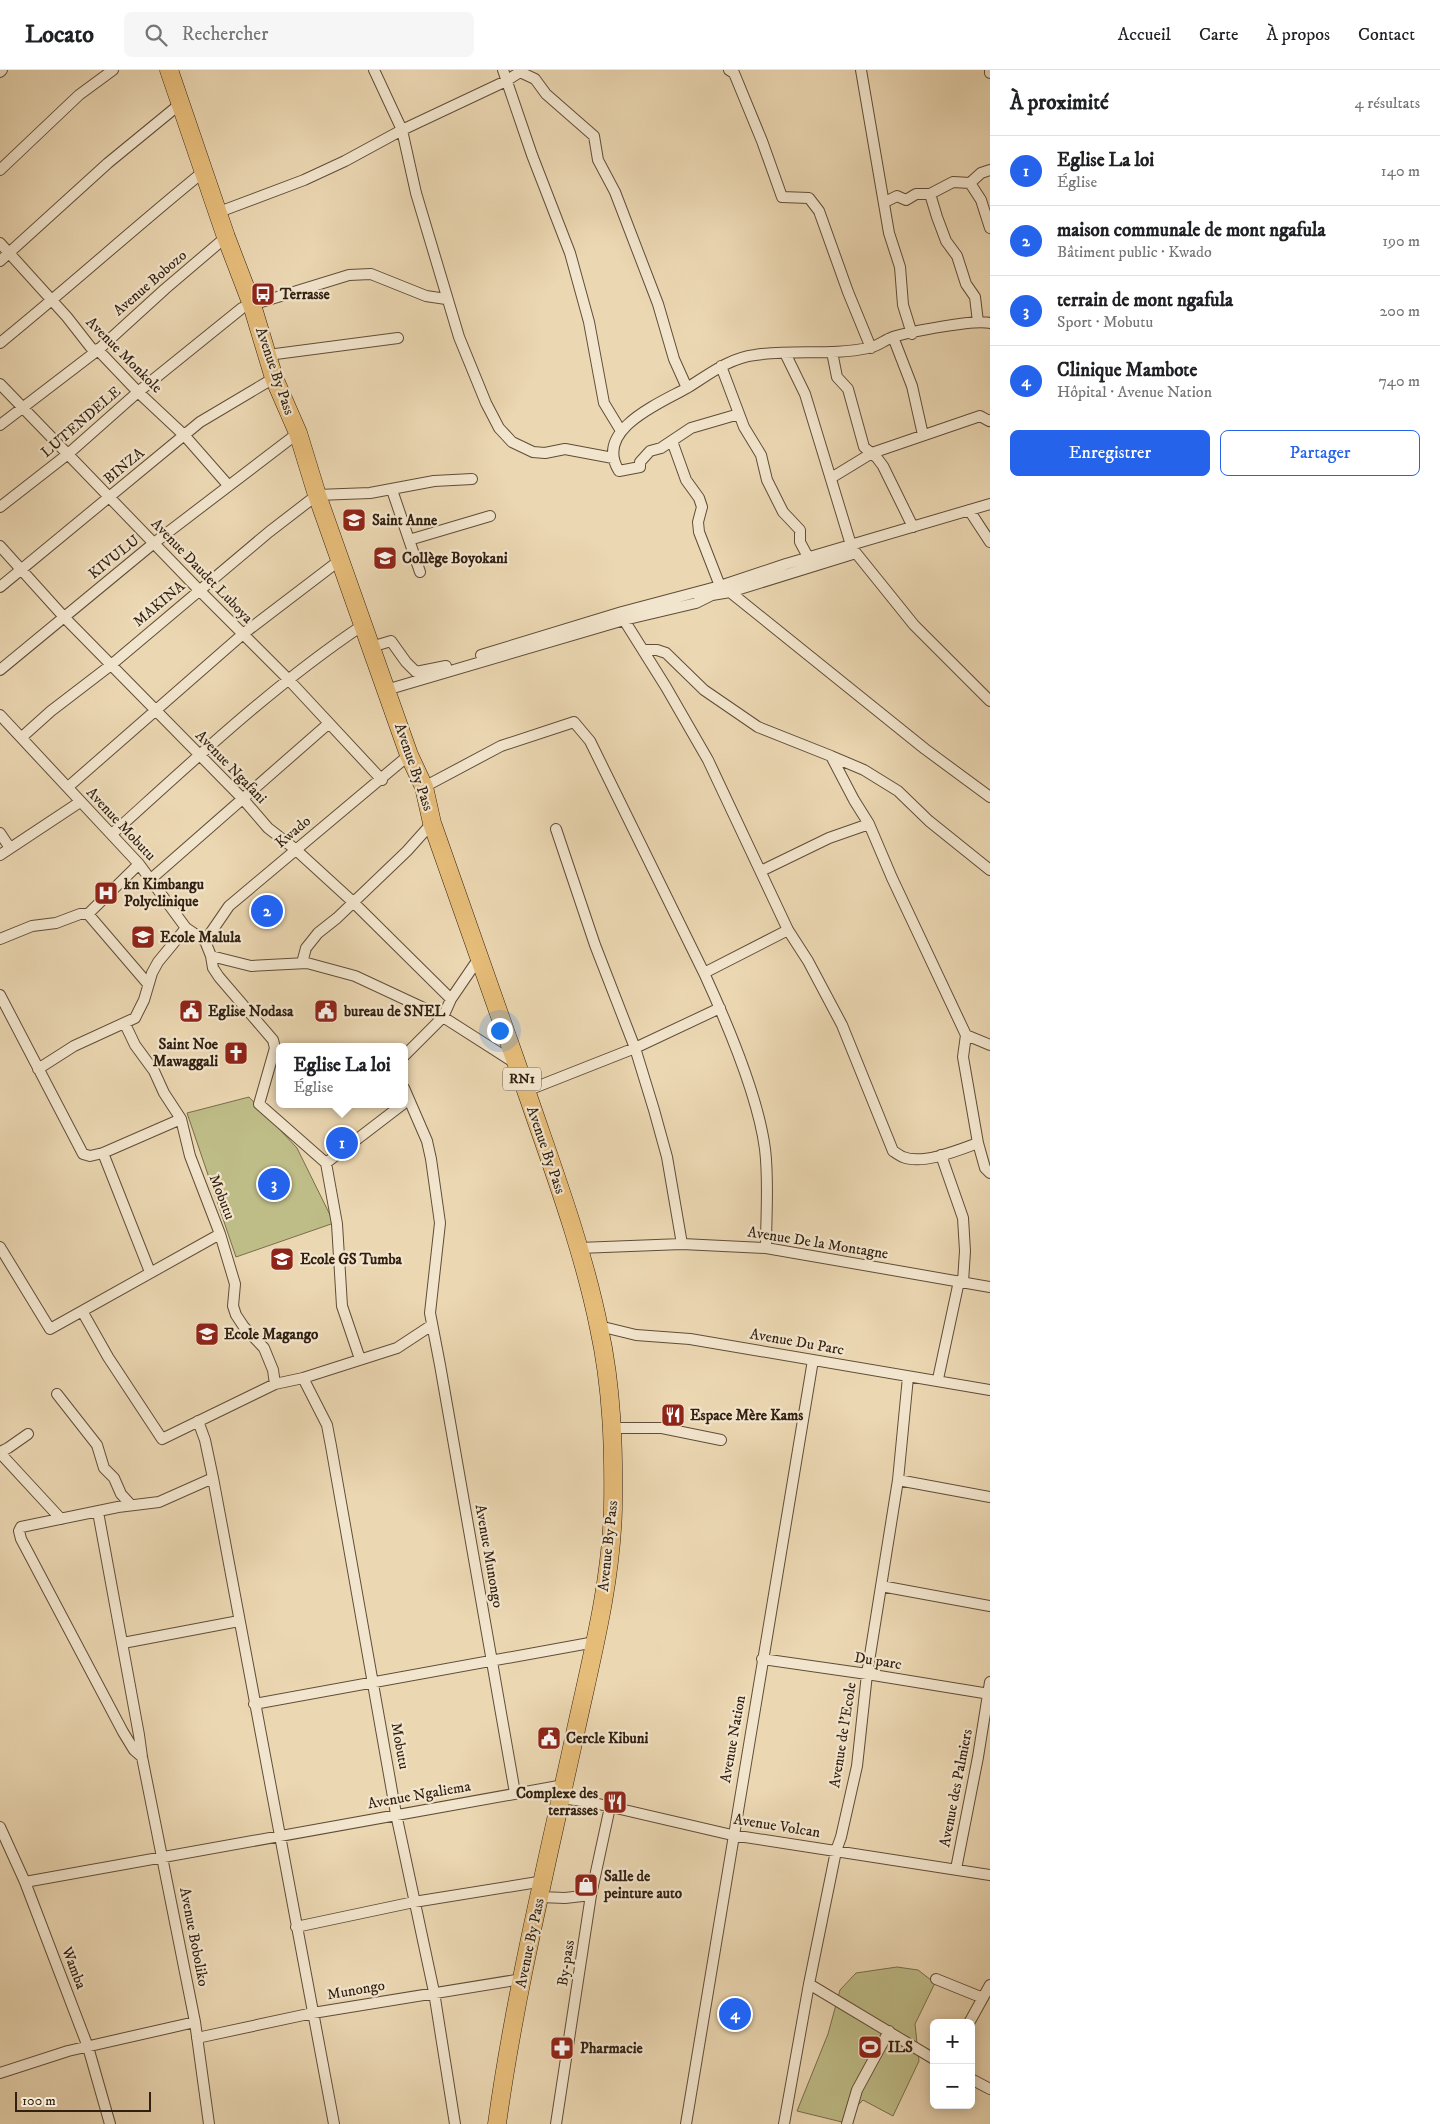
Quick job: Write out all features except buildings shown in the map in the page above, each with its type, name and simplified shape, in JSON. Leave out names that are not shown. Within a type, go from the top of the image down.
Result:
[{"type":"highway","name":"Avenue By Pass","points":[[169,70],[226,237],[252,304],[274,378],[298,433],[317,495],[409,755],[424,787],[432,823],[478,958],[518,1065],[579,1248],[599,1326],[607,1374],[613,1458],[612,1529],[608,1564],[595,1642],[522,1979],[497,2124]]},
{"type":"street","points":[[0,170],[79,95],[113,70]]},
{"type":"street","points":[[374,70],[402,130],[416,193],[459,337],[486,403],[500,428],[512,442],[524,449],[539,453],[565,449],[613,458]]},
{"type":"street","points":[[503,70],[570,254],[589,322],[604,403],[621,431]]},
{"type":"street","points":[[861,70],[889,233],[900,266],[903,305],[912,334]]},
{"type":"street","points":[[733,71],[762,141],[782,197],[809,198],[819,211],[848,292],[871,348]]},
{"type":"street","points":[[219,212],[304,180],[345,161],[402,130],[506,81],[520,72],[535,80],[546,94],[594,136],[598,160],[615,192],[658,304],[674,359],[687,388]]},
{"type":"street","points":[[0,261],[108,163],[180,104]]},
{"type":"street","points":[[970,184],[981,174],[990,170]]},
{"type":"street","points":[[0,343],[52,301],[143,220],[203,172]]},
{"type":"street","points":[[885,202],[897,196],[906,200],[916,194],[930,194],[953,182],[970,184],[981,200],[990,228]]},
{"type":"street","points":[[930,194],[936,217],[946,241],[957,256],[966,284],[975,297],[978,322]]},
{"type":"street","name":"Avenue Bobozo","points":[[0,425],[98,350],[226,237]]},
{"type":"street","name":"Avenue Monkole","points":[[0,244],[92,348],[98,350],[138,392],[185,436],[228,485]]},
{"type":"street","name":"LUTENDELE","points":[[0,507],[68,454],[138,392],[232,315],[252,304],[348,275],[371,274],[426,296],[446,298]]},
{"type":"street","points":[[739,414],[691,428],[672,441],[650,451],[640,462],[640,467],[619,471],[613,458],[613,446],[621,431],[647,410],[687,388],[721,366],[754,355],[832,352],[871,348],[893,337],[978,322],[990,323]]},
{"type":"street","points":[[893,337],[912,386],[923,435]]},
{"type":"street","points":[[268,355],[398,338]]},
{"type":"street","points":[[832,352],[837,377],[848,389],[864,447],[884,466],[913,527]]},
{"type":"street","points":[[785,353],[805,394],[851,545]]},
{"type":"street","points":[[721,366],[746,432],[761,455],[764,474],[783,512],[800,530],[800,542],[808,557]]},
{"type":"street","name":"BINZA","points":[[0,588],[200,422],[228,403],[274,378]]},
{"type":"street","name":"Avenue Daudet Luboya","points":[[0,384],[199,590],[288,679],[382,780]]},
{"type":"street","points":[[831,478],[872,453],[980,416],[990,420]]},
{"type":"street","name":"KIVULU","points":[[0,670],[154,543],[298,433]]},
{"type":"street","points":[[672,441],[686,480],[699,498],[702,507],[698,522],[699,532],[720,586]]},
{"type":"street","points":[[317,495],[370,493],[434,481],[472,479]]},
{"type":"street","points":[[392,490],[420,572]]},
{"type":"street","name":"MAKINA","points":[[22,737],[62,702],[111,665],[199,590],[317,495]]},
{"type":"street","points":[[371,647],[391,641],[406,662],[416,672],[440,668],[622,612],[720,586],[808,557],[990,504]]},
{"type":"street","points":[[969,510],[990,542]]},
{"type":"street","points":[[409,540],[490,516]]},
{"type":"street","name":"Avenue Ngafani","points":[[0,546],[64,617],[243,799],[268,828],[296,849],[353,902],[451,999]]},
{"type":"street","points":[[386,690],[624,620],[696,604],[712,595],[730,592],[856,553],[914,625],[990,701]]},
{"type":"street","points":[[68,787],[243,634],[340,560]]},
{"type":"street","points":[[730,592],[925,749],[990,797]]},
{"type":"street","points":[[624,620],[708,760],[788,930],[808,961],[842,1025],[893,1150],[903,1157],[914,1160],[942,1155],[978,1143]]},
{"type":"street","points":[[112,834],[198,755],[288,679],[363,625]]},
{"type":"street","points":[[643,650],[657,650],[666,653],[704,690],[758,727],[864,770],[898,791],[929,821],[990,870]]},
{"type":"street","name":"Avenue Mobutu","points":[[0,715],[139,864],[186,928],[205,942]]},
{"type":"street","points":[[424,787],[501,746],[574,722],[582,729],[590,741],[720,1008],[757,1114],[765,1148],[766,1248]]},
{"type":"street","points":[[151,879],[328,724]]},
{"type":"street","name":"Kwado","points":[[205,942],[229,906],[382,780],[409,755]]},
{"type":"street","points":[[831,756],[869,824],[892,878],[966,1034],[963,1057],[978,1143],[985,1168],[990,1173]]},
{"type":"street","points":[[0,855],[80,802]]},
{"type":"street","points":[[302,963],[306,948],[318,933],[337,918],[407,851],[432,823]]},
{"type":"street","points":[[761,871],[829,838],[869,824]]},
{"type":"street","points":[[556,829],[595,945],[635,1048],[667,1157],[682,1244]]},
{"type":"street","points":[[0,833],[10,848]]},
{"type":"street","points":[[0,939],[32,926],[56,923],[80,914],[88,914],[139,864]]},
{"type":"street","points":[[88,914],[148,984]]},
{"type":"street","points":[[38,1069],[74,1046],[135,1018],[140,1010],[148,984],[158,962],[186,928]]},
{"type":"street","points":[[704,973],[788,930]]},
{"type":"street","points":[[205,942],[211,956],[213,968],[219,977],[273,1040],[273,1056],[259,1104],[326,1163],[337,1224],[342,1306],[360,1359]]},
{"type":"street","points":[[211,956],[252,966],[307,963],[354,976],[444,1018],[518,1065]]},
{"type":"street","points":[[408,1052],[444,1018],[451,999],[478,958]]},
{"type":"street","points":[[0,995],[84,1154],[90,1156],[103,1153],[163,1128],[181,1118]]},
{"type":"street","points":[[526,1091],[635,1048],[720,1008]]},
{"type":"street","name":"Mobutu","points":[[125,1024],[135,1045],[154,1071],[164,1093],[181,1118],[190,1156],[220,1234],[235,1284],[233,1306],[236,1315],[244,1327],[264,1348],[273,1370],[275,1384]]},
{"type":"street","points":[[966,1034],[990,1044]]},
{"type":"street","name":"Avenue Munongo","points":[[408,1106],[427,1141],[431,1159],[440,1223],[430,1313],[515,1793]]},
{"type":"street","points":[[326,1163],[398,1108]]},
{"type":"street","points":[[103,1153],[150,1272]]},
{"type":"street","points":[[938,1380],[961,1282],[965,1251],[964,1218],[942,1155]]},
{"type":"street","points":[[0,1247],[50,1329],[220,1234]]},
{"type":"street","name":"Avenue De la Montagne","points":[[579,1248],[682,1244],[766,1248],[990,1287]]},
{"type":"street","points":[[82,1310],[108,1357],[162,1439],[234,1406],[275,1384],[303,1378],[398,1348],[432,1325]]},
{"type":"street","name":"Avenue Du Parc","points":[[599,1326],[636,1335],[690,1339],[990,1390]]},
{"type":"street","name":"Avenue Nation","points":[[686,2124],[732,1835],[813,1360]]},
{"type":"street","name":"Avenue de l'Ecole","points":[[784,2124],[808,1984],[856,1766],[867,1674],[898,1480],[908,1377]]},
{"type":"street","name":"Mobutu","points":[[303,1378],[326,1425],[331,1446],[396,1814],[434,1992],[455,2124]]},
{"type":"street","points":[[57,1394],[97,1445],[104,1468],[114,1478],[121,1494],[131,1505]]},
{"type":"street","points":[[198,1421],[205,1440],[213,1478],[334,2124]]},
{"type":"street","points":[[612,1428],[662,1428],[721,1440]]},
{"type":"street","points":[[28,1434],[0,1452],[61,1519]]},
{"type":"street","name":"Avenue Boboliko","points":[[142,1757],[134,1750],[123,1732],[21,1539],[19,1531],[21,1528],[61,1519],[131,1505],[159,1502],[213,1478]]},
{"type":"street","points":[[898,1480],[990,1497]]},
{"type":"street","name":"Avenue Boboliko","points":[[98,1512],[142,1757],[195,2022],[209,2124]]},
{"type":"street","points":[[880,1586],[990,1606]]},
{"type":"street","points":[[123,1643],[239,1621]]},
{"type":"street","points":[[254,1704],[374,1684],[492,1660],[595,1642]]},
{"type":"street","name":"Du parc","points":[[762,1659],[989,1694]]},
{"type":"street","name":"Avenue des Palmiers","points":[[956,1869],[978,1757],[990,1682]]},
{"type":"street","name":"Avenue Ngaliema","points":[[25,1882],[515,1793],[563,1792]]},
{"type":"street","name":"Avenue Volcan","points":[[563,1792],[610,1807],[732,1835],[990,1875]]},
{"type":"street","name":"By-pass","points":[[556,2124],[591,1895],[610,1807]]},
{"type":"street","name":"Wamba","points":[[0,1827],[25,1882],[88,2047],[110,2124]]},
{"type":"street","points":[[296,1927],[414,1902],[542,1889],[566,1898],[591,1895]]},
{"type":"street","name":"Munongo","points":[[197,2038],[312,2013],[522,1979]]},
{"type":"street","points":[[936,1979],[983,1998]]},
{"type":"street","points":[[808,1984],[930,2057]]},
{"type":"street","points":[[971,2019],[990,1986]]},
{"type":"street","points":[[0,2072],[88,2047],[195,2022]]},
{"type":"street","points":[[847,2124],[857,2090],[889,2031]]},
{"type":"street","points":[[975,2081],[990,2089]]},
{"type":"shaded area","points":[[249,1097],[297,1148],[334,1223],[236,1257],[187,1113]]},
{"type":"shaded area","name":"ILS","points":[[897,1967],[918,1970],[935,1983],[915,2024],[919,2061],[893,2116],[863,2100],[842,2122],[797,2111],[828,2034],[840,1990],[856,1973]]},
{"type":"place","name":"Terrasse","points":[[263,294]]},
{"type":"place","name":"Saint Anne","points":[[354,520]]},
{"type":"place","name":"Collège Boyokani","points":[[385,558]]},
{"type":"place","name":"kn Kimbangu Polyclinique","points":[[106,893]]},
{"type":"place","name":"maison communale de mont ngafula","points":[[267,911]]},
{"type":"place","name":"Ecole Malula","points":[[143,937]]},
{"type":"place","name":"Eglise Nodasa","points":[[191,1011]]},
{"type":"place","name":"bureau de SNEL","points":[[326,1011]]},
{"type":"place","name":"Saint Noe Mawaggali","points":[[236,1053]]},
{"type":"place","name":"Eglise La loi","points":[[342,1143]]},
{"type":"place","name":"terrain de mont ngafula","points":[[274,1184]]},
{"type":"place","name":"Ecole GS Tumba","points":[[282,1259]]},
{"type":"place","name":"Ecole Magango","points":[[207,1334]]},
{"type":"place","name":"Espace Mère Kams","points":[[673,1415]]},
{"type":"place","name":"Cercle Kibuni","points":[[549,1738]]},
{"type":"place","name":"Complexe des terrasses","points":[[615,1802]]},
{"type":"place","name":"Salle de peinture auto","points":[[586,1885]]},
{"type":"place","name":"Clinique Mambote","points":[[735,2014]]},
{"type":"place","name":"ILS","points":[[870,2047]]},
{"type":"place","name":"Pharmacie","points":[[562,2048]]}]
